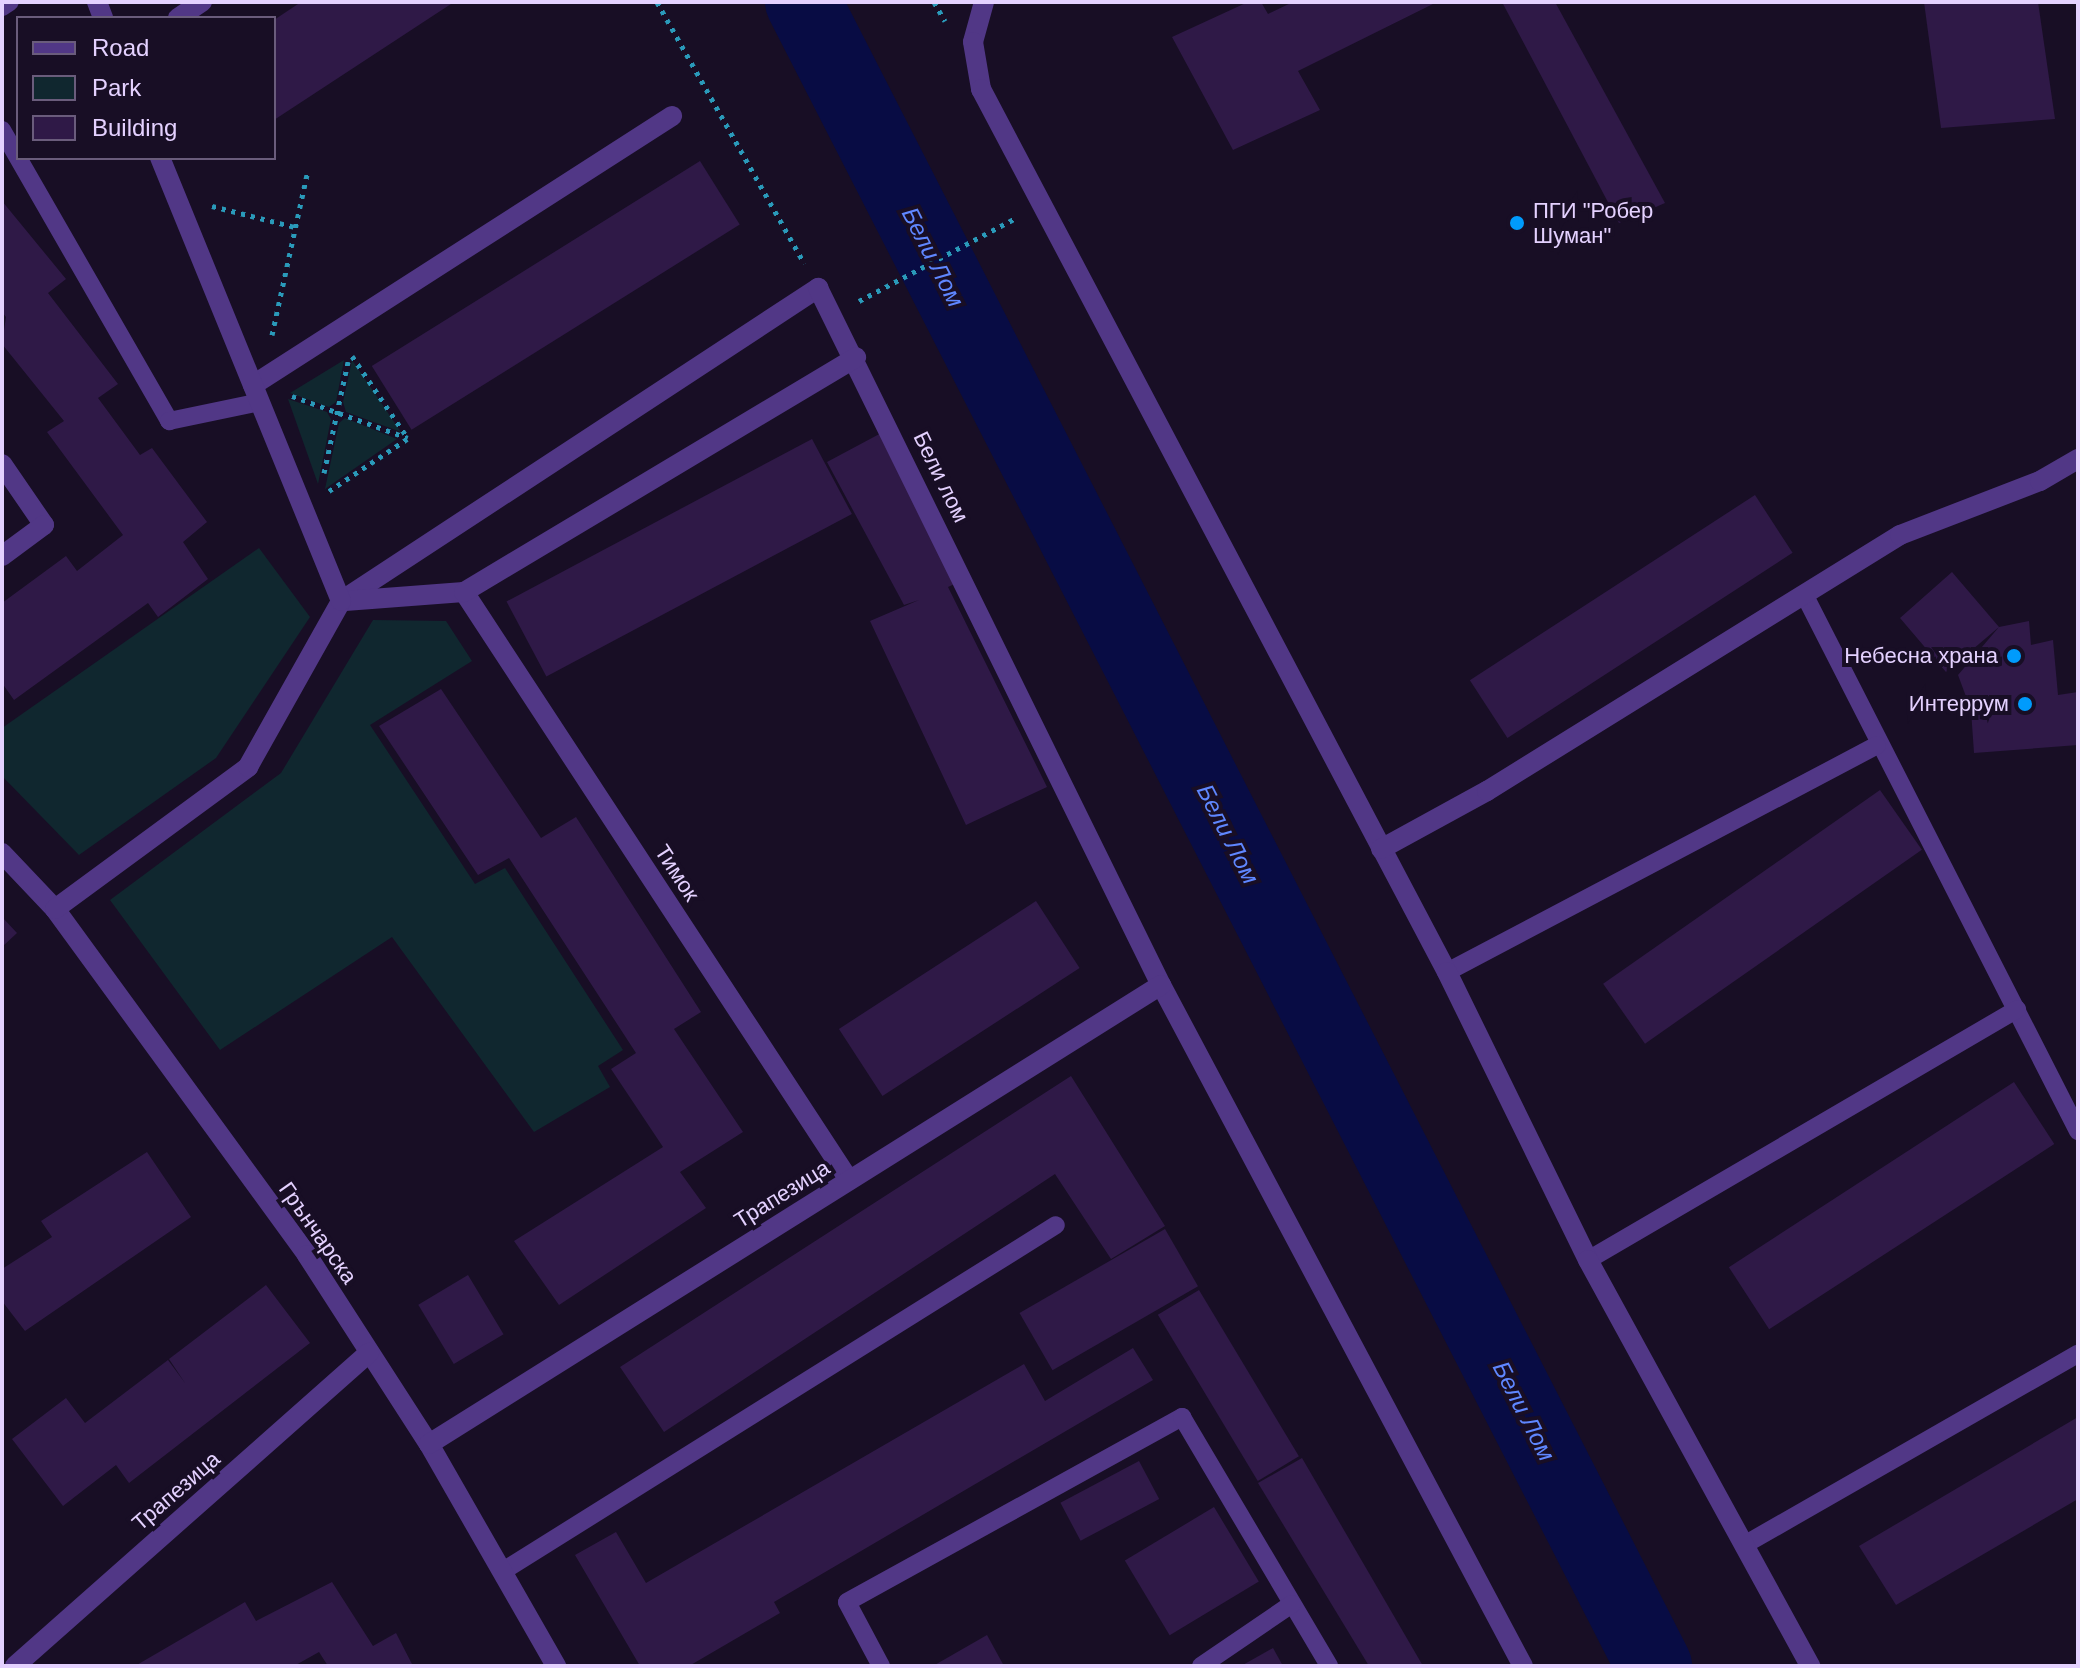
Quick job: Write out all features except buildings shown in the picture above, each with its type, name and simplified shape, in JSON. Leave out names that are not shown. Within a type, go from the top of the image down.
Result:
[{"type":"street","points":[[181,16],[202,2]]},
{"type":"street","points":[[984,2],[973,42],[981,89],[1447,972],[1588,1260],[1810,1666]]},
{"type":"street","points":[[256,394],[672,116]]},
{"type":"street","points":[[161,160],[341,601]]},
{"type":"street","points":[[55,909],[248,767],[341,601],[818,288]]},
{"type":"street","name":"Бели лом","points":[[818,288],[856,357],[1161,985],[1523,1666]]},
{"type":"street","points":[[341,601],[464,592],[856,357]]},
{"type":"street","points":[[1381,849],[1487,791],[1900,535],[2040,481],[2078,459]]},
{"type":"street","points":[[2,464],[44,525],[2,556]]},
{"type":"street","name":"Тимок","points":[[464,592],[849,1180]]},
{"type":"street","name":"Грънчарска","points":[[2,853],[55,909],[307,1255],[429,1444],[556,1666]]},
{"type":"street","name":"Трапезица","points":[[429,1444],[1161,985]]},
{"type":"street","name":"Трапезица","points":[[15,1666],[369,1353]]},
{"type":"lane","points":[[2,7],[10,2]]},
{"type":"lane","points":[[2,130],[16,154]]},
{"type":"lane","points":[[19,160],[169,421],[256,394]]},
{"type":"lane","points":[[1804,594],[1877,745],[2078,1131]]},
{"type":"lane","points":[[1447,972],[1877,745]]},
{"type":"lane","points":[[1588,1260],[2017,1009]]},
{"type":"lane","points":[[503,1571],[1056,1225]]},
{"type":"lane","points":[[1744,1545],[2078,1354]]},
{"type":"lane","points":[[881,1666],[847,1602],[1182,1417],[1329,1666]]},
{"type":"lane","points":[[1201,1666],[1292,1604]]},
{"type":"path","points":[[657,2],[818,288]]},
{"type":"path","points":[[256,394],[308,170]]},
{"type":"path","points":[[176,197],[296,227]]},
{"type":"path","points":[[833,315],[1041,204]]},
{"type":"path","points":[[337,361],[350,353]]},
{"type":"path","points":[[350,353],[319,498],[408,438]]},
{"type":"path","points":[[350,353],[408,438]]},
{"type":"path","points":[[283,393],[296,385]]},
{"type":"path","points":[[283,393],[408,438]]},
{"type":"path","points":[[283,393],[288,408]]},
{"type":"green space","points":[[344,360],[336,402],[329,407],[290,393]]},
{"type":"green space","points":[[352,360],[401,432],[346,412],[343,402]]},
{"type":"green space","points":[[288,399],[327,412],[331,419],[318,484]]},
{"type":"green space","points":[[345,418],[397,439],[325,489],[339,423]]},
{"type":"green space","points":[[259,548],[310,617],[216,758],[79,855],[2,776],[2,728]]},
{"type":"green space","points":[[373,620],[446,621],[472,661],[370,725],[475,884],[505,868],[623,1050],[598,1066],[610,1087],[534,1132],[392,937],[220,1050],[110,900],[281,773]]},
{"type":"waterway","name":"Бели Лом","points":[[803,2],[1654,1666]]},
{"type":"place","name":"ПГИ \"Робер Шуман\"","points":[[1517,223]]},
{"type":"place","name":"Небесна храна","points":[[2014,656]]},
{"type":"place","name":"Интеррум","points":[[2025,704]]}]
